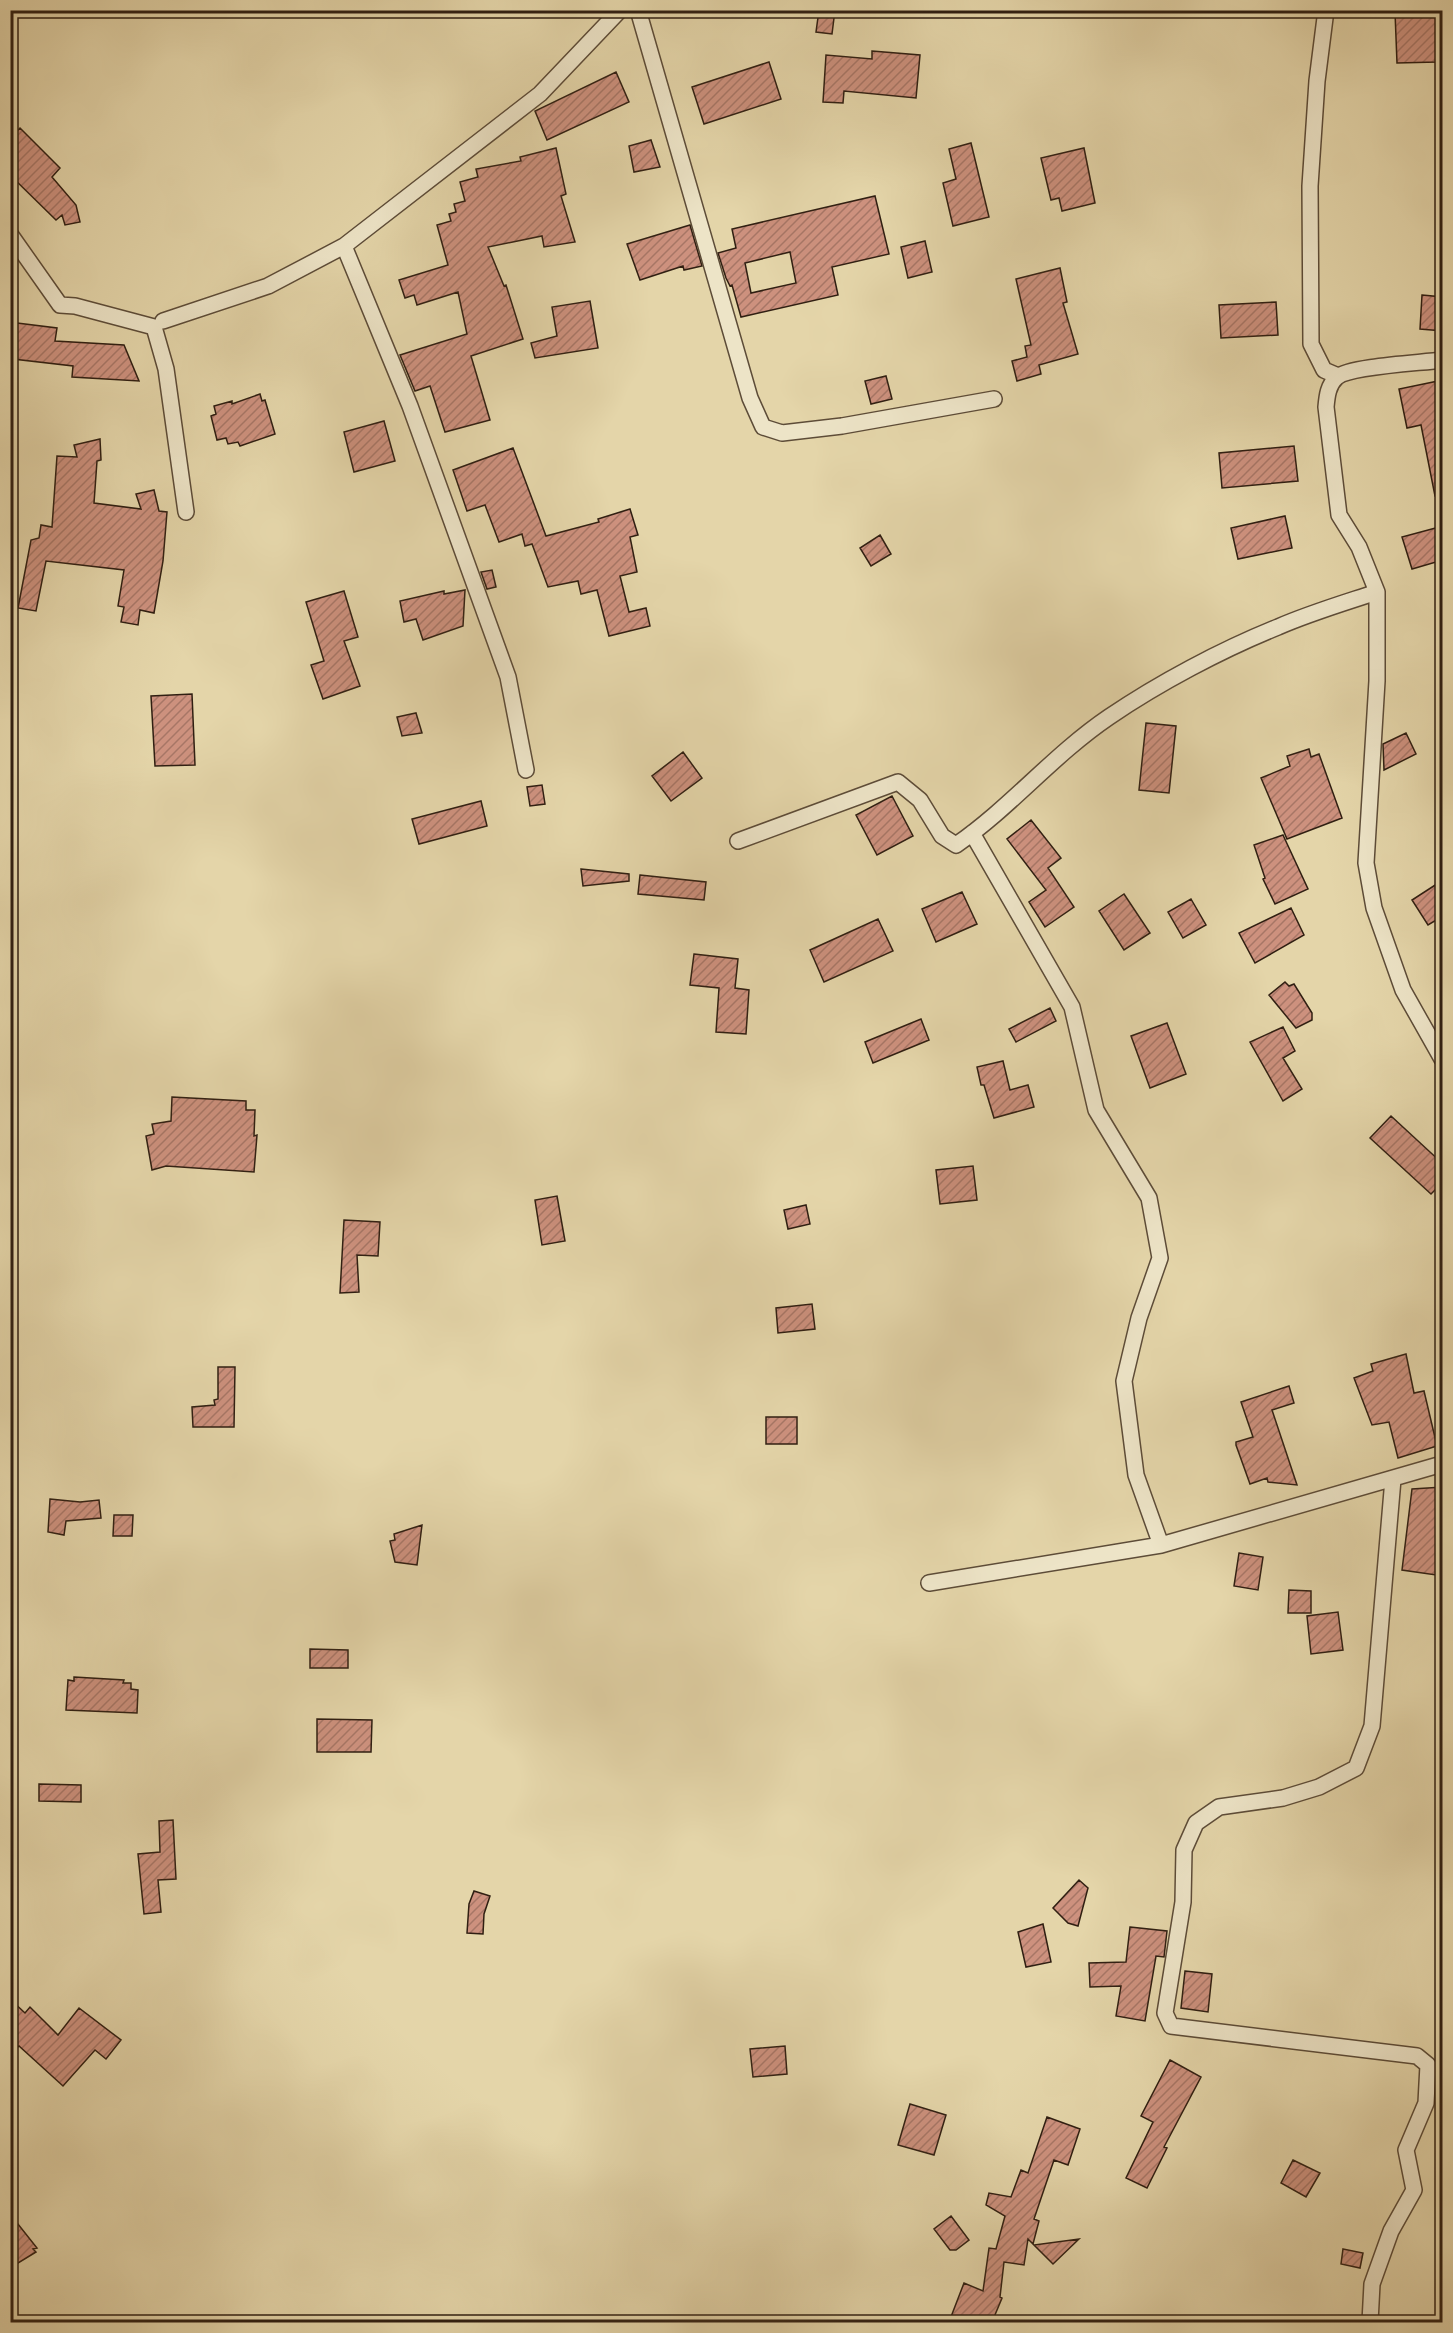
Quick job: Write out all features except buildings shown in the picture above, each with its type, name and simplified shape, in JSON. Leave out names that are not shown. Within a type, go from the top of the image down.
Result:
[{"type":"street","points":[[163,321],[268,286],[344,246],[540,94],[620,10]]},
{"type":"street","points":[[638,10],[750,398],[763,427],[782,433],[842,426],[994,399]]},
{"type":"street","points":[[1326,10],[1317,81],[1310,186],[1311,344],[1324,370],[1338,376],[1369,368],[1443,360]]},
{"type":"street","points":[[10,234],[60,305],[75,306],[154,327],[166,369],[186,512]]},
{"type":"street","points":[[344,246],[410,406],[508,677],[526,770]]},
{"type":"street","points":[[1338,376],[1328,390],[1326,407],[1339,515],[1370,569],[1377,592],[1377,681],[1366,863],[1374,908],[1403,990],[1443,1059]]},
{"type":"street","points":[[738,841],[898,783],[920,800],[942,836],[956,845],[1023,791],[1057,756],[1109,717],[1177,676],[1277,627],[1377,592]]},
{"type":"street","points":[[972,833],[1072,1007],[1095,1110],[1149,1198],[1160,1258],[1139,1318],[1124,1381],[1136,1475],[1161,1545]]},
{"type":"street","points":[[929,1582],[1161,1545],[1443,1464]]},
{"type":"street","points":[[1370,2322],[1372,2284],[1391,2231],[1414,2190],[1406,2150],[1426,2103],[1428,2066],[1417,2055],[1171,2026],[1165,2013],[1183,1902],[1185,1850],[1196,1823],[1219,1807],[1283,1798],[1319,1788],[1356,1768],[1372,1726],[1393,1479]]}]
